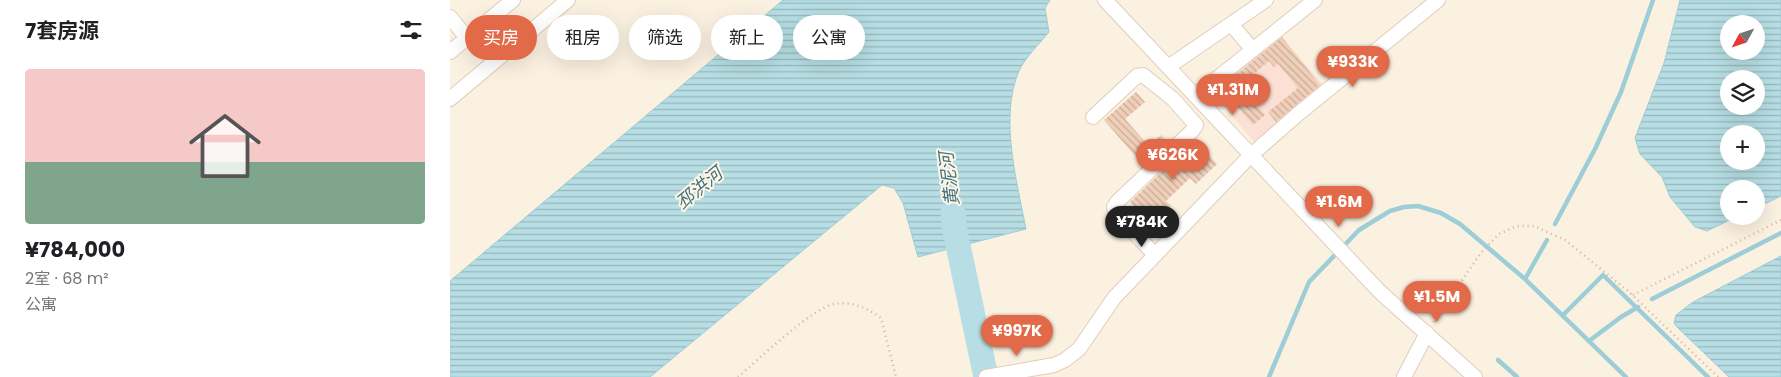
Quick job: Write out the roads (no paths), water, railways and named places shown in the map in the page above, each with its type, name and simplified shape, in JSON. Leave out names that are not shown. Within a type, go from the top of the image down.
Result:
[{"type":"street","points":[[495,15],[513,0]]},
{"type":"street","points":[[450,99],[568,0]]},
{"type":"street","points":[[1105,0],[1380,292],[1475,377]]},
{"type":"street","points":[[1168,67],[1266,0]]},
{"type":"street","points":[[1195,96],[1315,0]]},
{"type":"street","points":[[986,377],[1054,365],[1065,360],[1079,349],[1114,298],[1250,156],[1298,114],[1438,0]]},
{"type":"street","points":[[450,17],[465,36]]},
{"type":"street","points":[[1231,24],[1253,50]]},
{"type":"street","points":[[451,48],[465,39]]},
{"type":"street","points":[[1093,117],[1137,76],[1142,75],[1173,99],[1196,126],[1114,207],[1115,212],[1155,255]]},
{"type":"street","points":[[1404,377],[1427,333]]},
{"type":"water","name":"邳洪河","points":[[783,0],[1050,0],[1045,8],[1049,32],[1021,66],[1013,89],[1010,108],[1012,150],[1026,229],[918,257],[903,203],[894,188],[882,185],[650,377],[450,377],[450,281],[712,60],[783,60],[783,15],[765,15]]},
{"type":"water","points":[[1680,0],[1781,0],[1781,196],[1765,204],[1765,180],[1720,180],[1720,225],[1707,231],[1695,227],[1670,197],[1662,177],[1640,154],[1635,138],[1664,63]]},
{"type":"water","points":[[1781,256],[1781,377],[1729,377],[1678,328],[1674,323],[1676,315],[1693,302]]},
{"type":"waterway","points":[[1555,224],[1595,149],[1621,92],[1653,0]]},
{"type":"waterway","points":[[1269,377],[1309,282],[1359,230],[1390,211],[1418,206],[1441,213],[1460,224],[1525,279],[1626,377]]},
{"type":"waterway","name":"黄泥河","points":[[953,213],[955,231],[986,377]]},
{"type":"waterway","points":[[1652,299],[1781,233]]},
{"type":"waterway","points":[[1525,279],[1547,240]]},
{"type":"waterway","points":[[1563,315],[1603,275],[1708,377]]},
{"type":"waterway","points":[[1589,341],[1638,307]]},
{"type":"waterway","points":[[1498,360],[1517,377]]}]
